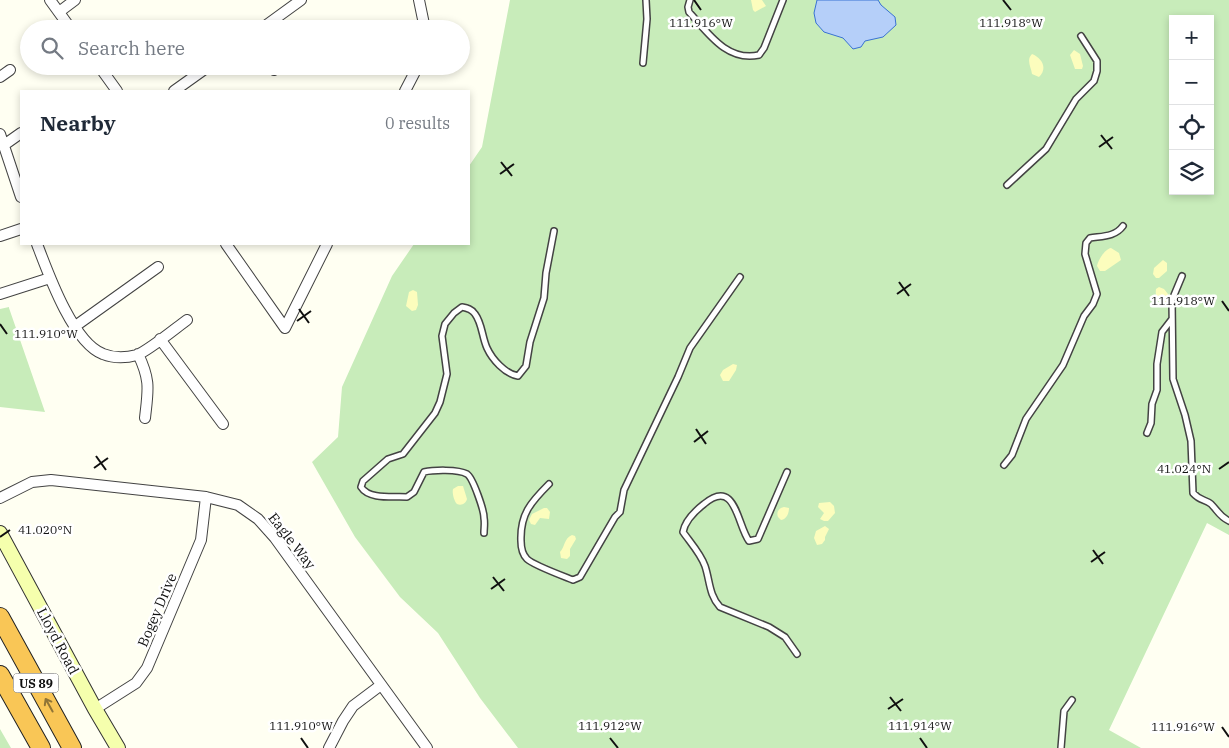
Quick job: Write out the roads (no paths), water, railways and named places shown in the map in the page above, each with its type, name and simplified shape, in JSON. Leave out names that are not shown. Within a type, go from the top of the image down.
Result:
[{"type":"highway","name":"US 89","points":[[0,617],[72,748]]},
{"type":"highway","name":"US 89","points":[[0,675],[41,748]]},
{"type":"street","points":[[50,0],[65,20]]},
{"type":"street","points":[[59,12],[75,0]]},
{"type":"street","points":[[273,20],[301,0]]},
{"type":"street","points":[[419,0],[423,20]]},
{"type":"street","points":[[0,77],[10,70]]},
{"type":"street","points":[[105,75],[116,90]]},
{"type":"street","points":[[175,90],[196,75]]},
{"type":"street","points":[[406,90],[413,75]]},
{"type":"street","points":[[0,134],[20,194]]},
{"type":"street","points":[[4,145],[20,134]]},
{"type":"street","points":[[0,236],[20,229]]},
{"type":"street","points":[[37,245],[50,278],[74,327],[101,354],[118,358],[138,354],[187,320]]},
{"type":"street","points":[[227,245],[285,328],[326,245]]},
{"type":"street","points":[[74,327],[158,267]]},
{"type":"street","points":[[0,294],[50,278]]},
{"type":"street","points":[[160,339],[223,424]]},
{"type":"street","points":[[138,354],[146,371],[149,386],[145,418]]},
{"type":"street","name":"Eagle Way","points":[[0,498],[32,482],[51,480],[206,497],[238,505],[258,519],[275,538],[427,748]]},
{"type":"street","name":"Bogey Drive","points":[[95,709],[136,683],[147,668],[201,540],[206,497]]},
{"type":"street","name":"Lloyd Road","points":[[0,532],[118,748]]},
{"type":"street","points":[[330,748],[342,722],[353,706],[381,685]]},
{"type":"lane","points":[[643,63],[647,19],[646,0]]},
{"type":"lane","points":[[690,0],[689,12],[720,46],[732,53],[749,57],[759,55],[764,48],[783,0]]},
{"type":"lane","points":[[1007,185],[1046,148],[1076,99],[1094,81],[1097,61],[1081,36]]},
{"type":"lane","points":[[1004,465],[1012,455],[1026,419],[1063,365],[1084,316],[1093,304],[1097,294],[1084,254],[1086,243],[1090,238],[1112,235],[1123,226]]},
{"type":"lane","points":[[484,534],[484,515],[474,483],[467,475],[457,471],[430,470],[424,472],[414,492],[407,497],[372,495],[361,487],[363,481],[388,459],[403,454],[435,414],[447,374],[442,336],[445,324],[462,307],[468,308],[475,314],[487,347],[500,366],[510,375],[518,376],[523,371],[526,366],[530,342],[544,298],[546,273],[554,231]]},
{"type":"lane","points":[[1182,276],[1172,300],[1172,379],[1185,415],[1191,441],[1193,494],[1198,499],[1210,503],[1221,517],[1229,521]]},
{"type":"lane","points":[[549,484],[533,500],[524,514],[521,549],[528,560],[573,580],[580,577],[615,517],[620,512],[624,490],[690,348],[740,277]]},
{"type":"lane","points":[[1147,433],[1151,423],[1152,404],[1157,390],[1157,364],[1162,332],[1172,319]]},
{"type":"lane","points":[[787,472],[758,539],[749,541],[743,530],[738,512],[728,498],[723,497],[714,497],[705,503],[684,525],[683,532],[705,564],[712,593],[720,607],[769,627],[784,637],[797,654]]},
{"type":"lane","points":[[1061,748],[1064,711],[1072,700]]},
{"type":"water","points":[[817,0],[878,0],[895,17],[896,25],[883,37],[865,41],[861,47],[853,49],[843,38],[824,32],[816,23],[814,13]]}]
